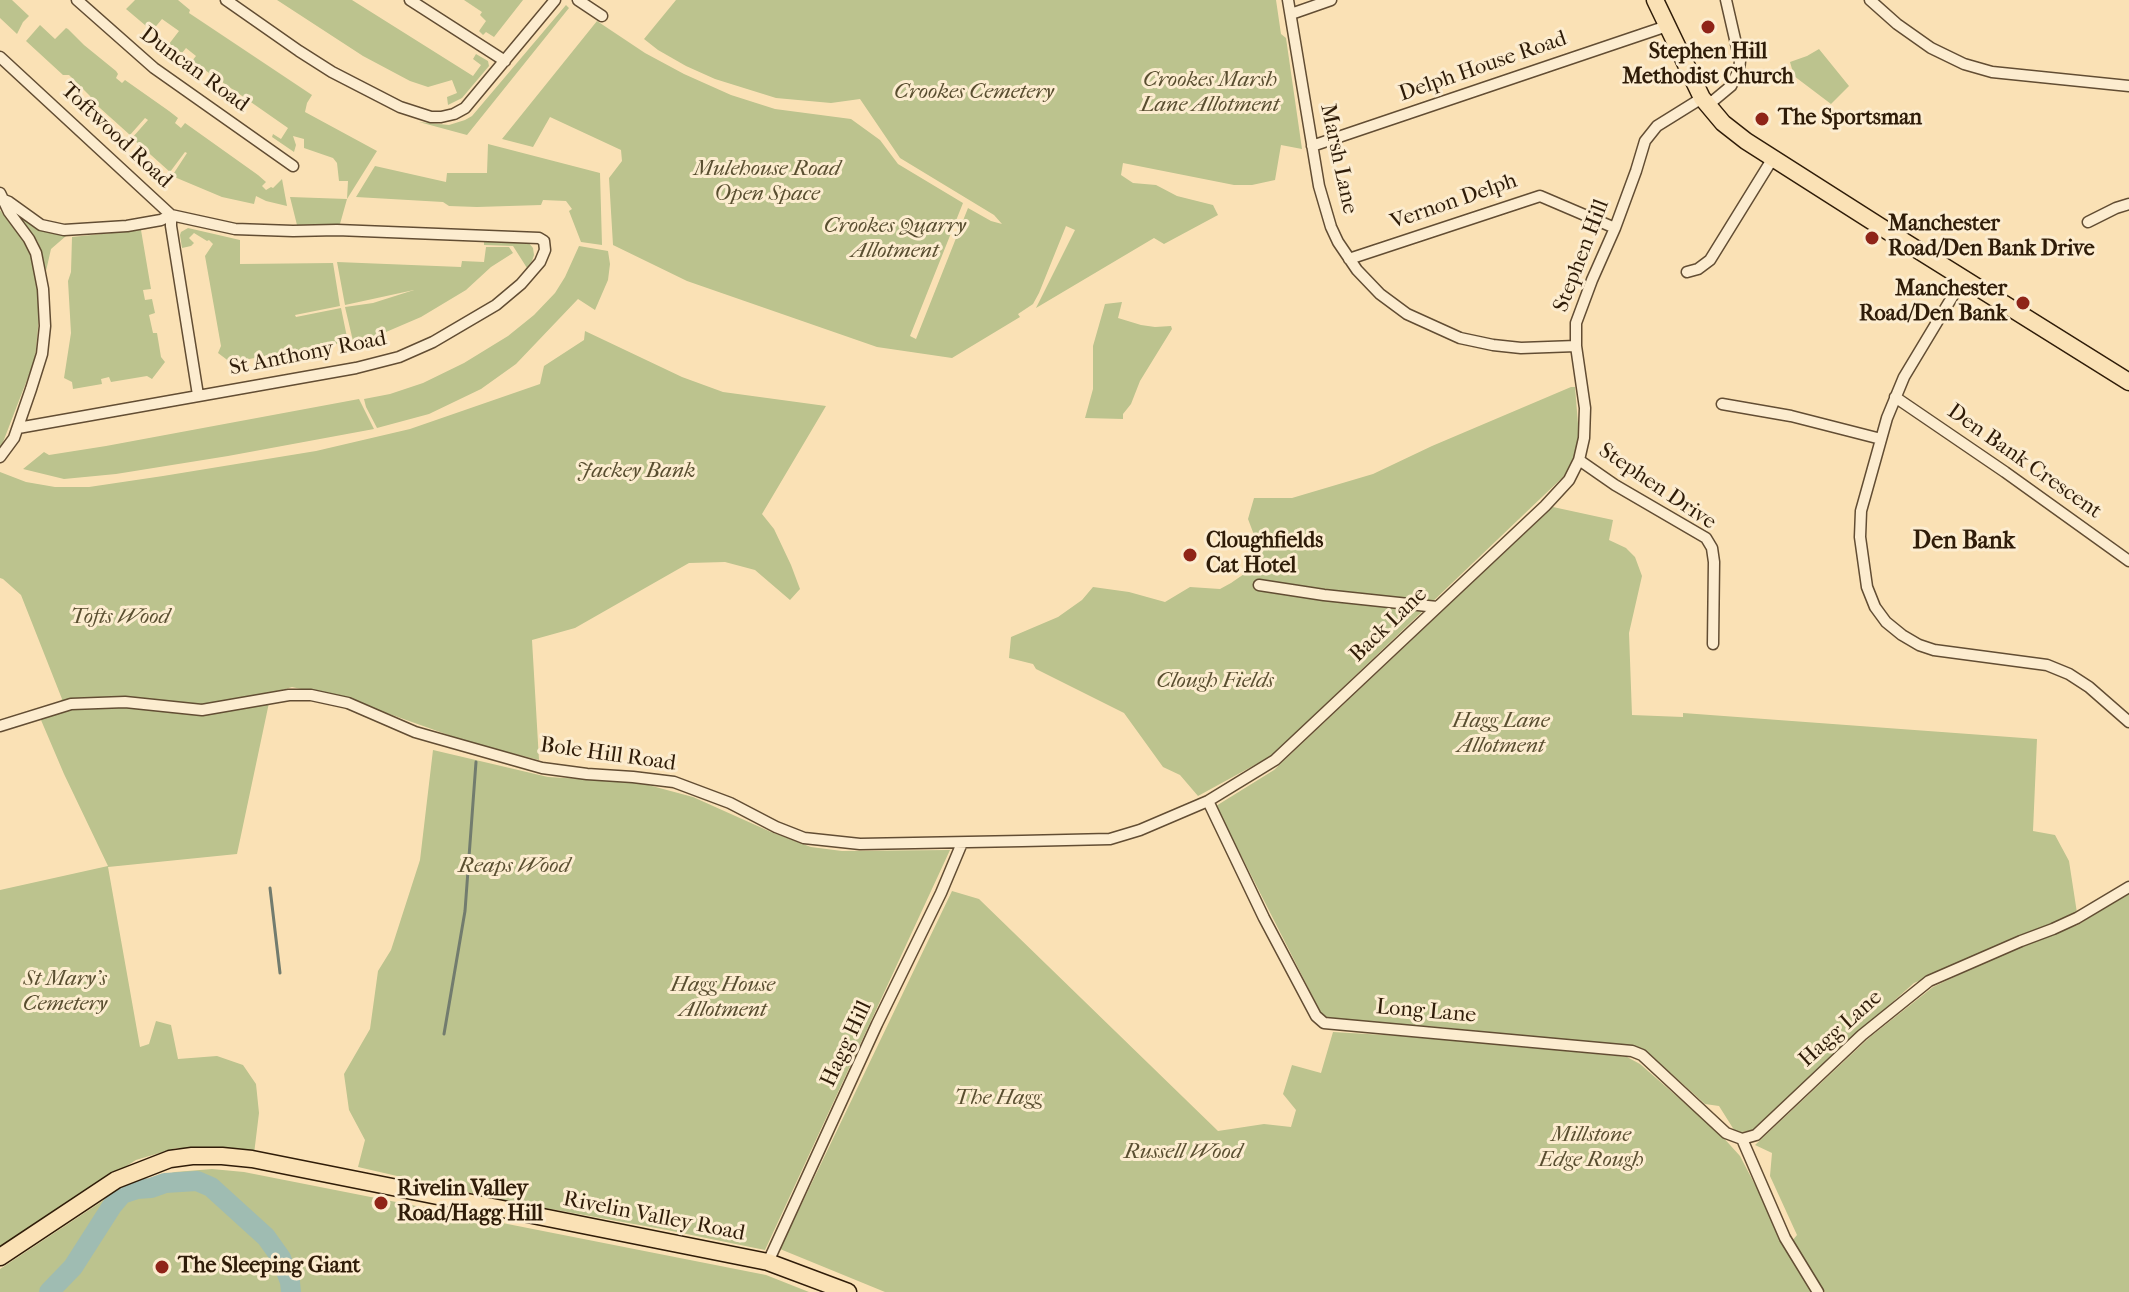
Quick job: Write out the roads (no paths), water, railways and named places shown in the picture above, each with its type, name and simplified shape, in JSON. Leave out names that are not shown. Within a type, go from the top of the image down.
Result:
[{"type":"main road","points":[[1655,0],[1705,102],[1735,132],[2129,382]]},
{"type":"main road","name":"Rivelin Valley Road","points":[[0,1257],[116,1180],[170,1159],[222,1156],[252,1159],[768,1262],[848,1292]]},
{"type":"street","name":"Duncan Road","points":[[77,0],[154,68],[293,166]]},
{"type":"street","points":[[226,0],[332,72],[400,107],[431,117],[448,117],[461,111],[480,93],[555,0]]},
{"type":"street","points":[[410,0],[505,61]]},
{"type":"street","points":[[578,0],[602,16]]},
{"type":"street","name":"Marsh Lane","points":[[1288,0],[1326,213],[1338,242],[1368,283],[1419,321],[1460,338],[1521,348],[1576,346]]},
{"type":"street","points":[[1291,14],[1331,0]]},
{"type":"street","name":"Stephen Hill","points":[[1579,460],[1584,438],[1585,408],[1576,346],[1576,323],[1649,134],[1657,126],[1731,86],[1739,70],[1740,61],[1726,0]]},
{"type":"street","points":[[1870,0],[1931,48],[1964,64],[1992,72],[2129,86]]},
{"type":"street","name":"Delph House Road","points":[[1312,146],[1667,26]]},
{"type":"street","name":"Toftwood Road","points":[[0,57],[171,215],[235,229],[337,230]]},
{"type":"street","points":[[1687,272],[1698,269],[1710,260],[1773,158]]},
{"type":"street","points":[[2,196],[41,225],[64,230],[127,226],[161,220],[171,215],[198,395]]},
{"type":"street","points":[[0,457],[18,428],[42,354],[44,335],[44,303],[36,253],[2,196]]},
{"type":"street","name":"Vernon Delph","points":[[1349,259],[1540,196],[1615,228]]},
{"type":"street","points":[[2088,222],[2129,204]]},
{"type":"street","name":"St Anthony Road","points":[[18,428],[356,368],[399,357],[433,342],[496,305],[521,284],[540,262],[545,250],[544,241],[539,238],[337,230]]},
{"type":"street","points":[[1963,279],[1904,377],[1881,439],[1861,511],[1860,537],[1867,587],[1875,607],[1886,622],[1919,645],[1934,650],[2047,665],[2089,687],[2129,722]]},
{"type":"street","name":"Den Bank Crescent","points":[[1895,397],[2129,561]]},
{"type":"street","points":[[1722,404],[1791,416],[1881,439]]},
{"type":"street","name":"Back Lane","points":[[1208,801],[1275,760],[1557,494],[1569,480],[1579,460]]},
{"type":"street","name":"Stephen Drive","points":[[1579,460],[1615,485],[1706,538],[1712,548],[1714,562],[1713,644]]},
{"type":"street","points":[[1259,585],[1437,607]]},
{"type":"street","name":"Bole Hill Road","points":[[0,726],[71,704],[125,702],[202,710],[289,695],[311,695],[348,703],[415,732],[542,768],[674,782],[708,793],[804,838],[860,844],[1110,839],[1140,830],[1208,801]]},
{"type":"street","name":"Long Lane","points":[[1208,801],[1261,911],[1316,1016],[1324,1023],[1632,1051],[1642,1055],[1726,1133],[1742,1139]]},
{"type":"street","name":"Hagg Hill","points":[[768,1262],[962,843]]},
{"type":"street","name":"Hagg Lane","points":[[1742,1139],[1756,1135],[1862,1035],[1929,981],[2061,926],[2129,887]]},
{"type":"street","points":[[1742,1139],[1785,1238],[1818,1292]]},
{"type":"waterway","points":[[444,1034],[465,911],[476,762]]},
{"type":"waterway","points":[[270,888],[280,973]]},
{"type":"waterway","points":[[49,1292],[73,1267],[122,1194],[165,1183],[197,1181],[211,1187],[266,1237],[281,1258],[291,1292]]},
{"type":"place","name":"Stephen Hill Methodist Church","points":[[1708,27]]},
{"type":"place","name":"The Sportsman","points":[[1762,119]]},
{"type":"place","name":"Manchester Road/Den Bank Drive","points":[[1872,238]]},
{"type":"place","name":"Manchester Road/Den Bank","points":[[2023,303]]},
{"type":"place","name":"Cloughfields Cat Hotel","points":[[1190,555]]},
{"type":"place","name":"Rivelin Valley Road/Hagg Hill","points":[[381,1203]]},
{"type":"place","name":"The Sleeping Giant","points":[[162,1267]]},
{"type":"district","name":"Den Bank","points":[[1964,542]]},
{"type":"park label","name":"Crookes Cemetery","points":[[974,93]]},
{"type":"park label","name":"Crookes Marsh Lane Allotment","points":[[1210,94]]},
{"type":"park label","name":"Mulehouse Road Open Space","points":[[767,182]]},
{"type":"park label","name":"Crookes Quarry Allotment","points":[[895,240]]},
{"type":"park label","name":"Jackey Bank","points":[[636,472]]},
{"type":"park label","name":"Tofts Wood","points":[[120,618]]},
{"type":"park label","name":"Clough Fields","points":[[1215,682]]},
{"type":"park label","name":"Hagg Lane Allotment","points":[[1501,734]]},
{"type":"park label","name":"Reaps Wood","points":[[514,867]]},
{"type":"park label","name":"St Mary's Cemetery","points":[[65,992]]},
{"type":"park label","name":"Hagg House Allotment","points":[[723,998]]},
{"type":"park label","name":"The Hagg","points":[[998,1099]]},
{"type":"park label","name":"Millstone Edge Rough","points":[[1591,1148]]},
{"type":"park label","name":"Russell Wood","points":[[1183,1153]]}]
